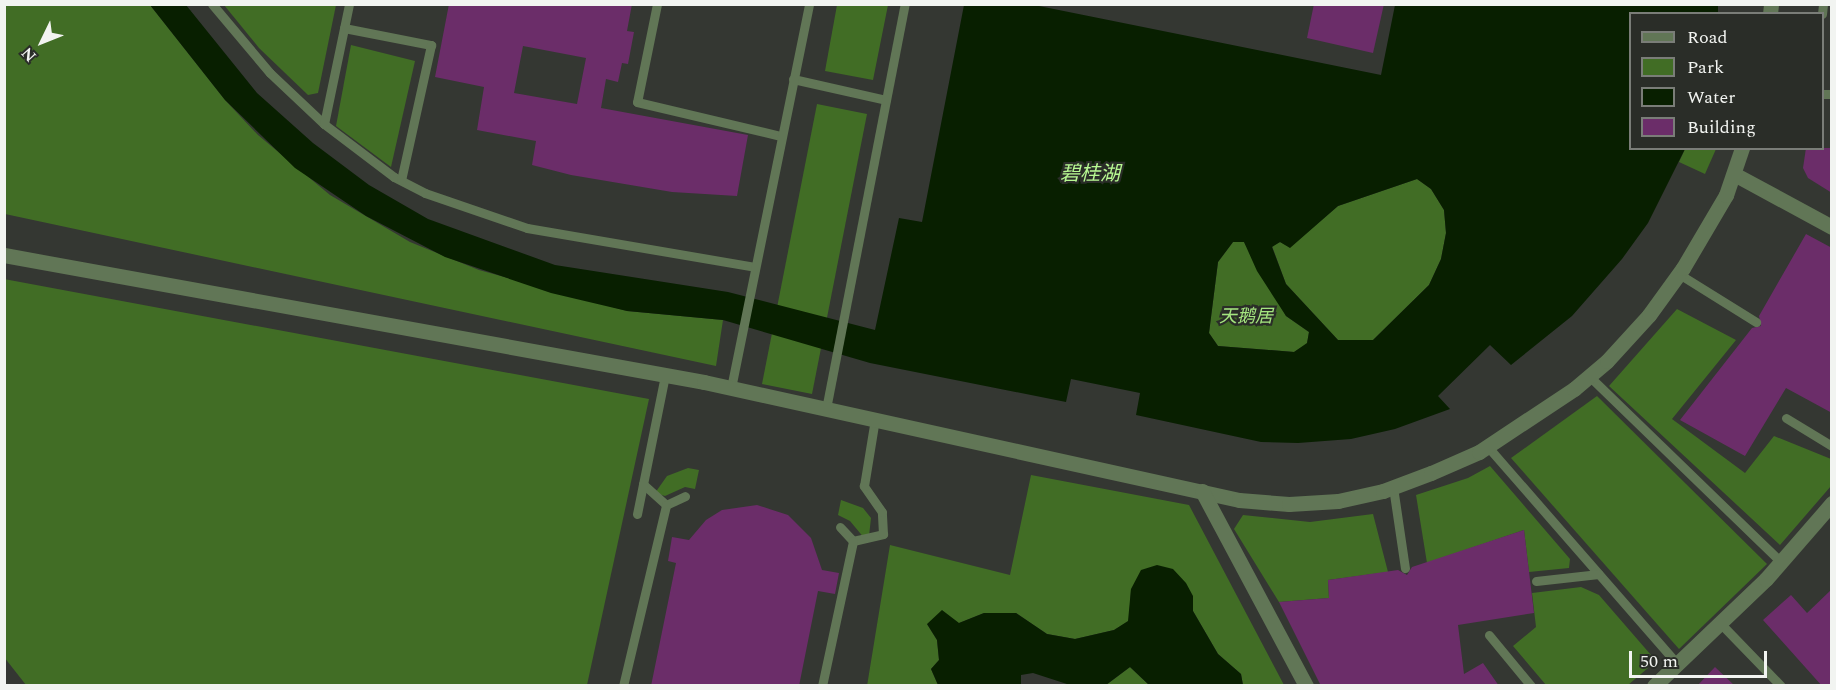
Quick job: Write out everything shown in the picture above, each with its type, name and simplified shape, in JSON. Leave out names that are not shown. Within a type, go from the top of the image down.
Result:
[{"type":"street","points":[[4,255],[665,375],[1239,500],[1289,504],[1338,501],[1393,487],[1488,447],[1589,376],[1649,315],[1679,274],[1726,195],[1741,150]]},
{"type":"street","points":[[1734,174],[1832,228]]},
{"type":"street","points":[[1202,491],[1306,686]]},
{"type":"street","points":[[1654,686],[1721,624],[1781,562],[1832,503]]},
{"type":"lane","points":[[212,4],[270,73],[324,124],[401,180],[483,215],[526,228],[755,267]]},
{"type":"lane","points":[[324,124],[349,4]]},
{"type":"lane","points":[[657,4],[638,102],[782,136]]},
{"type":"lane","points":[[731,388],[809,4]]},
{"type":"lane","points":[[826,409],[904,4]]},
{"type":"lane","points":[[344,28],[431,45],[401,180]]},
{"type":"lane","points":[[794,79],[886,100]]},
{"type":"lane","points":[[1679,274],[1756,322]]},
{"type":"lane","points":[[637,514],[665,375]]},
{"type":"lane","points":[[1589,376],[1781,562]]},
{"type":"lane","points":[[1786,418],[1832,446]]},
{"type":"lane","points":[[854,541],[883,534],[882,512],[864,486],[875,419]]},
{"type":"lane","points":[[1488,447],[1677,664]]},
{"type":"lane","points":[[643,484],[666,505]]},
{"type":"lane","points":[[1393,487],[1405,568]]},
{"type":"lane","points":[[666,505],[685,496]]},
{"type":"lane","points":[[623,686],[666,505]]},
{"type":"lane","points":[[840,527],[854,541]]},
{"type":"lane","points":[[822,686],[854,541]]},
{"type":"lane","points":[[1536,580],[1599,574]]},
{"type":"lane","points":[[1721,624],[1781,686]]},
{"type":"lane","points":[[1489,635],[1531,686]]},
{"type":"green space","points":[[5,5],[150,5],[225,100],[258,135],[330,195],[410,242],[479,270],[627,311],[723,320],[716,366],[5,214]]},
{"type":"green space","points":[[224,5],[336,5],[318,93],[308,95],[259,48]]},
{"type":"green space","points":[[837,5],[888,5],[873,80],[825,71]]},
{"type":"green space","points":[[351,45],[415,61],[391,167],[336,126]]},
{"type":"green space","points":[[817,104],[867,114],[812,394],[762,384]]},
{"type":"green space","points":[[1685,150],[1716,150],[1705,174],[1679,162]]},
{"type":"green space","points":[[1417,179],[1431,189],[1444,210],[1446,233],[1441,259],[1429,285],[1373,340],[1338,340],[1286,284],[1272,246],[1280,242],[1290,247],[1338,206]]},
{"type":"green space","name":"天鹅居","points":[[1233,242],[1244,242],[1286,316],[1309,332],[1307,344],[1294,352],[1218,346],[1209,333],[1218,262]]},
{"type":"green space","points":[[4,279],[649,399],[587,685],[26,685],[4,657]]},
{"type":"green space","points":[[1677,309],[1736,340],[1672,419],[1745,473],[1774,436],[1831,459],[1831,486],[1780,545],[1609,386]]},
{"type":"green space","points":[[1597,396],[1767,564],[1679,649],[1511,458]]},
{"type":"green space","points":[[1490,466],[1570,559],[1569,568],[1529,572],[1524,530],[1427,563],[1416,495],[1468,478]]},
{"type":"green space","points":[[688,468],[699,470],[695,489],[685,487],[665,496],[655,493],[667,476]]},
{"type":"green space","points":[[1031,475],[1189,505],[1284,685],[1243,685],[1241,674],[1218,654],[1193,611],[1193,596],[1131,589],[1129,621],[1114,630],[1075,639],[1047,634],[1016,613],[984,613],[959,623],[927,624],[937,640],[939,660],[931,669],[938,685],[867,686],[890,545],[1010,575]]},
{"type":"green space","points":[[841,500],[863,508],[871,518],[869,536],[865,539],[850,521],[838,515]]},
{"type":"green space","points":[[1373,514],[1388,572],[1328,580],[1329,598],[1279,602],[1234,529],[1243,515],[1310,522]]},
{"type":"green space","points":[[1581,587],[1599,595],[1651,655],[1648,668],[1628,685],[1546,685],[1513,646],[1536,627],[1532,593]]},
{"type":"green space","points":[[1130,667],[1149,685],[1079,686],[1106,685]]},
{"type":"water","name":"碧桂湖","points":[[150,5],[186,5],[257,93],[313,143],[369,185],[428,219],[555,265],[728,292],[875,330],[899,218],[922,222],[964,5],[1034,5],[1381,75],[1395,5],[1718,5],[1718,12],[1629,12],[1629,150],[1684,150],[1648,223],[1622,259],[1572,316],[1511,365],[1490,345],[1438,396],[1450,409],[1395,429],[1351,439],[1298,443],[1261,442],[1136,415],[1140,393],[1071,379],[1066,402],[870,363],[723,320],[627,311],[551,293],[445,257],[366,216],[295,168],[225,100]],"holes":[[[1417,179],[1431,189],[1444,210],[1446,233],[1441,259],[1429,285],[1373,340],[1338,340],[1286,284],[1272,247],[1280,242],[1290,248],[1338,206]],[[1233,242],[1244,242],[1257,271],[1286,316],[1309,332],[1307,343],[1294,352],[1218,346],[1209,333],[1218,262]]]},
{"type":"water","points":[[1157,565],[1173,569],[1186,583],[1193,596],[1193,611],[1218,654],[1241,674],[1243,685],[1149,685],[1130,667],[1106,685],[1070,685],[1033,673],[1021,675],[1021,685],[938,685],[931,669],[939,660],[937,640],[927,624],[942,610],[959,623],[984,613],[1016,613],[1047,634],[1075,639],[1114,630],[1128,621],[1131,589],[1141,570]]},
{"type":"building","points":[[449,4],[632,4],[627,31],[634,32],[628,64],[622,63],[618,82],[606,79],[601,108],[748,135],[737,196],[672,192],[571,175],[532,165],[536,141],[477,130],[484,87],[435,77]],"holes":[[[523,46],[586,58],[577,104],[514,93]]]},
{"type":"building","points":[[1314,4],[1384,4],[1373,53],[1307,38]]},
{"type":"building","points":[[1832,148],[1832,193],[1808,178],[1803,168],[1806,150]]},
{"type":"building","points":[[1806,234],[1832,248],[1832,413],[1786,388],[1745,456],[1680,420],[1752,328],[1761,326],[1759,316]]},
{"type":"building","points":[[757,505],[788,515],[811,538],[822,570],[839,573],[835,594],[818,591],[799,686],[651,686],[676,563],[668,561],[672,537],[689,540],[706,520],[722,510]]},
{"type":"building","points":[[1524,530],[1534,613],[1458,625],[1464,674],[1483,663],[1499,686],[1321,686],[1279,602],[1329,598],[1328,580],[1398,570],[1407,575],[1412,567]]},
{"type":"building","points":[[1832,589],[1832,686],[1822,686],[1763,620],[1791,595],[1807,613]]},
{"type":"building","points":[[1715,667],[1735,686],[1697,686]]}]
